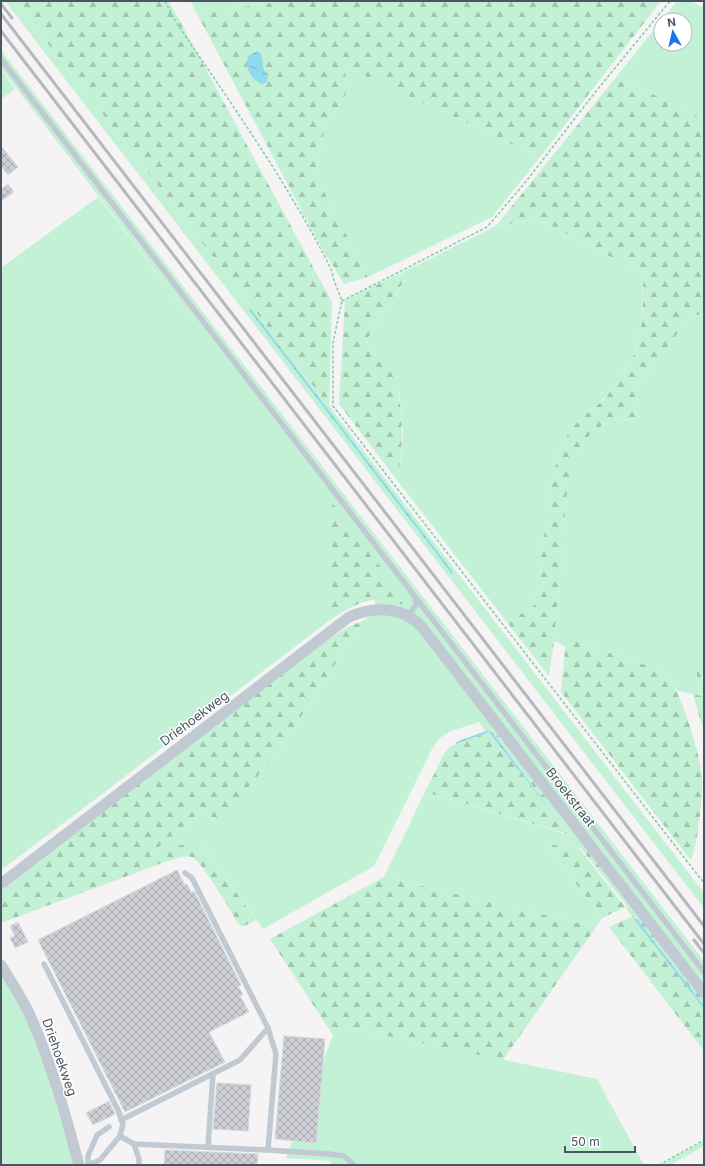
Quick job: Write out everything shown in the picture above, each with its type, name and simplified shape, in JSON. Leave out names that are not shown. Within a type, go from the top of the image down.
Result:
[{"type":"street","name":"Driehoekweg","points":[[1,884],[349,617],[360,612],[375,609],[392,610],[411,617]]},
{"type":"street","name":"Broekstraat","points":[[411,617],[422,627],[704,993]]},
{"type":"street","name":"Driehoekweg","points":[[1,965],[28,1011],[40,1039],[54,1077],[79,1165]]},
{"type":"lane","points":[[1,59],[704,972]]},
{"type":"lane","points":[[411,617],[416,605],[416,598],[414,594]]},
{"type":"lane","points":[[185,873],[192,878],[268,1028],[276,1054],[268,1150]]},
{"type":"lane","points":[[44,964],[118,1110],[123,1124],[120,1136],[100,1160],[88,1165],[88,1156],[97,1134],[109,1127]]},
{"type":"lane","points":[[121,1120],[240,1060],[268,1028]]},
{"type":"lane","points":[[208,1147],[213,1074]]},
{"type":"lane","points":[[120,1136],[134,1144],[329,1154],[344,1156],[354,1165]]},
{"type":"lane","points":[[134,1144],[139,1159],[139,1165]]},
{"type":"path","points":[[165,1],[174,19],[297,205],[331,269],[342,301],[333,342],[333,406],[704,883]]},
{"type":"path","points":[[342,301],[487,227],[524,184],[597,90],[670,1]]},
{"type":"path","points":[[659,1165],[704,1140]]},
{"type":"green space","points":[[5,1],[15,1],[329,406],[704,893],[704,908]]},
{"type":"green space","points":[[15,1],[169,1],[332,302],[329,406]]},
{"type":"green space","points":[[190,1],[283,1],[197,14]]},
{"type":"green space","points":[[283,1],[661,1],[540,157],[344,66],[348,89],[342,101],[328,121],[323,135],[315,174],[368,277],[344,284],[320,245],[197,14]]},
{"type":"green space","points":[[677,1],[691,1],[702,7],[704,1],[704,120],[617,76],[653,31],[653,52],[693,52],[693,12],[668,12]]},
{"type":"green space","points":[[1,50],[704,961],[704,990],[424,625],[375,607],[375,600],[401,604],[330,500],[330,620],[1,870],[1,268],[98,197],[199,328],[1,68]]},
{"type":"green space","points":[[344,66],[540,157],[492,217],[368,277],[315,174],[323,135],[328,121],[342,101],[348,89]]},
{"type":"green space","points":[[1,69],[15,89],[1,99]]},
{"type":"green space","points":[[617,76],[704,120],[704,314],[695,315],[687,320],[638,384],[636,402],[637,419],[608,423],[598,428],[583,444],[577,455],[568,481],[554,641],[549,676],[506,621],[515,615],[528,613],[534,605],[552,480],[560,451],[567,435],[576,424],[603,400],[615,386],[626,371],[634,355],[642,322],[643,274],[544,222],[532,220],[496,226]]},
{"type":"green space","points":[[532,220],[544,222],[643,274],[642,314],[641,329],[637,346],[626,371],[609,393],[576,424],[567,436],[560,451],[552,480],[534,605],[528,613],[515,615],[506,621],[397,480],[402,453],[403,431],[399,392],[377,356],[370,349],[368,345],[368,338],[392,298],[405,281],[399,274],[496,226]]},
{"type":"green space","points":[[399,274],[405,280],[392,298],[368,338],[371,350],[389,368],[397,389],[400,404],[402,433],[397,480],[339,404],[345,300]]},
{"type":"green space","points":[[704,314],[704,659],[697,669],[697,682],[701,697],[677,690],[667,676],[657,669],[581,643],[573,643],[566,647],[554,641],[568,481],[574,461],[588,436],[597,428],[615,420],[637,419],[636,402],[638,384],[687,320],[695,315]]},
{"type":"green space","points":[[330,500],[363,542],[405,602],[404,604],[376,600],[364,602],[330,620]]},
{"type":"green space","points":[[374,612],[413,621],[704,996],[704,1001],[638,916],[634,919],[625,907],[629,905],[583,845],[579,848],[546,844],[602,918],[596,927],[384,877],[425,792],[569,835],[572,832],[494,731],[486,731],[479,722],[451,731],[441,737],[433,747],[374,866],[263,929],[208,853],[202,847],[147,857],[202,811],[214,820],[248,788],[280,749],[363,621]]},
{"type":"green space","points":[[363,621],[280,749],[221,821],[218,822],[202,811],[148,856],[186,844],[193,844],[201,847],[208,853],[256,920],[244,926],[240,926],[203,868],[192,857],[185,856],[165,862],[1,923],[1,891],[306,654],[348,627]]},
{"type":"green space","points":[[576,642],[657,669],[664,673],[673,684],[684,709],[701,767],[702,796],[700,818],[692,859],[690,859],[561,692],[565,650],[566,647]]},
{"type":"green space","points":[[704,659],[704,732],[693,694],[701,696],[697,682],[697,669]]},
{"type":"green space","points":[[494,730],[572,832],[569,834],[492,732]]},
{"type":"green space","points":[[488,732],[568,834],[425,792],[449,747]]},
{"type":"green space","points":[[546,844],[579,848],[625,907],[602,918]]},
{"type":"green space","points":[[583,845],[629,905],[627,906],[580,847]]},
{"type":"green space","points":[[384,877],[596,927],[503,1060],[345,1027],[333,1035],[270,939]]},
{"type":"green space","points":[[633,916],[704,1009],[704,1051],[609,927]]},
{"type":"green space","points":[[638,916],[704,1001],[704,1006],[636,918]]},
{"type":"green space","points":[[1,972],[23,1010],[45,1067],[74,1165],[1,1165]]},
{"type":"green space","points":[[345,1027],[597,1079],[644,1165],[331,1165],[331,1161],[286,1158],[333,1035]]},
{"type":"green space","points":[[704,1141],[704,1146],[670,1165],[661,1165]]},
{"type":"water","points":[[255,52],[260,52],[263,67],[265,72],[268,73],[267,82],[261,84],[251,76],[247,66],[248,56]]},
{"type":"water","points":[[250,308],[453,572],[452,574],[249,310]]},
{"type":"water","points":[[486,731],[492,732],[569,835],[489,732],[456,744],[456,742]]},
{"type":"water","points":[[636,918],[704,1006],[704,1009],[634,919]]},
{"type":"building","points":[[1,146],[18,167],[8,175],[1,166]]},
{"type":"building","points":[[8,184],[14,192],[1,201],[1,190]]},
{"type":"building","points":[[177,870],[185,885],[187,884],[191,892],[194,891],[241,985],[238,986],[243,995],[240,996],[249,1012],[209,1032],[225,1062],[125,1112],[38,940]]},
{"type":"building","points":[[18,922],[28,942],[15,948],[10,938],[15,936],[10,926]]},
{"type":"building","points":[[284,1036],[325,1039],[316,1143],[275,1139]]},
{"type":"building","points":[[217,1083],[251,1085],[248,1131],[213,1129]]},
{"type":"building","points":[[109,1101],[115,1114],[93,1125],[86,1113]]},
{"type":"building","points":[[165,1150],[258,1154],[257,1165],[164,1165]]},
{"type":"railway","points":[[1,4],[12,18]]},
{"type":"railway","points":[[1,14],[704,926]]},
{"type":"railway","points":[[1,31],[704,944]]},
{"type":"railway","points":[[694,940],[704,953]]}]
